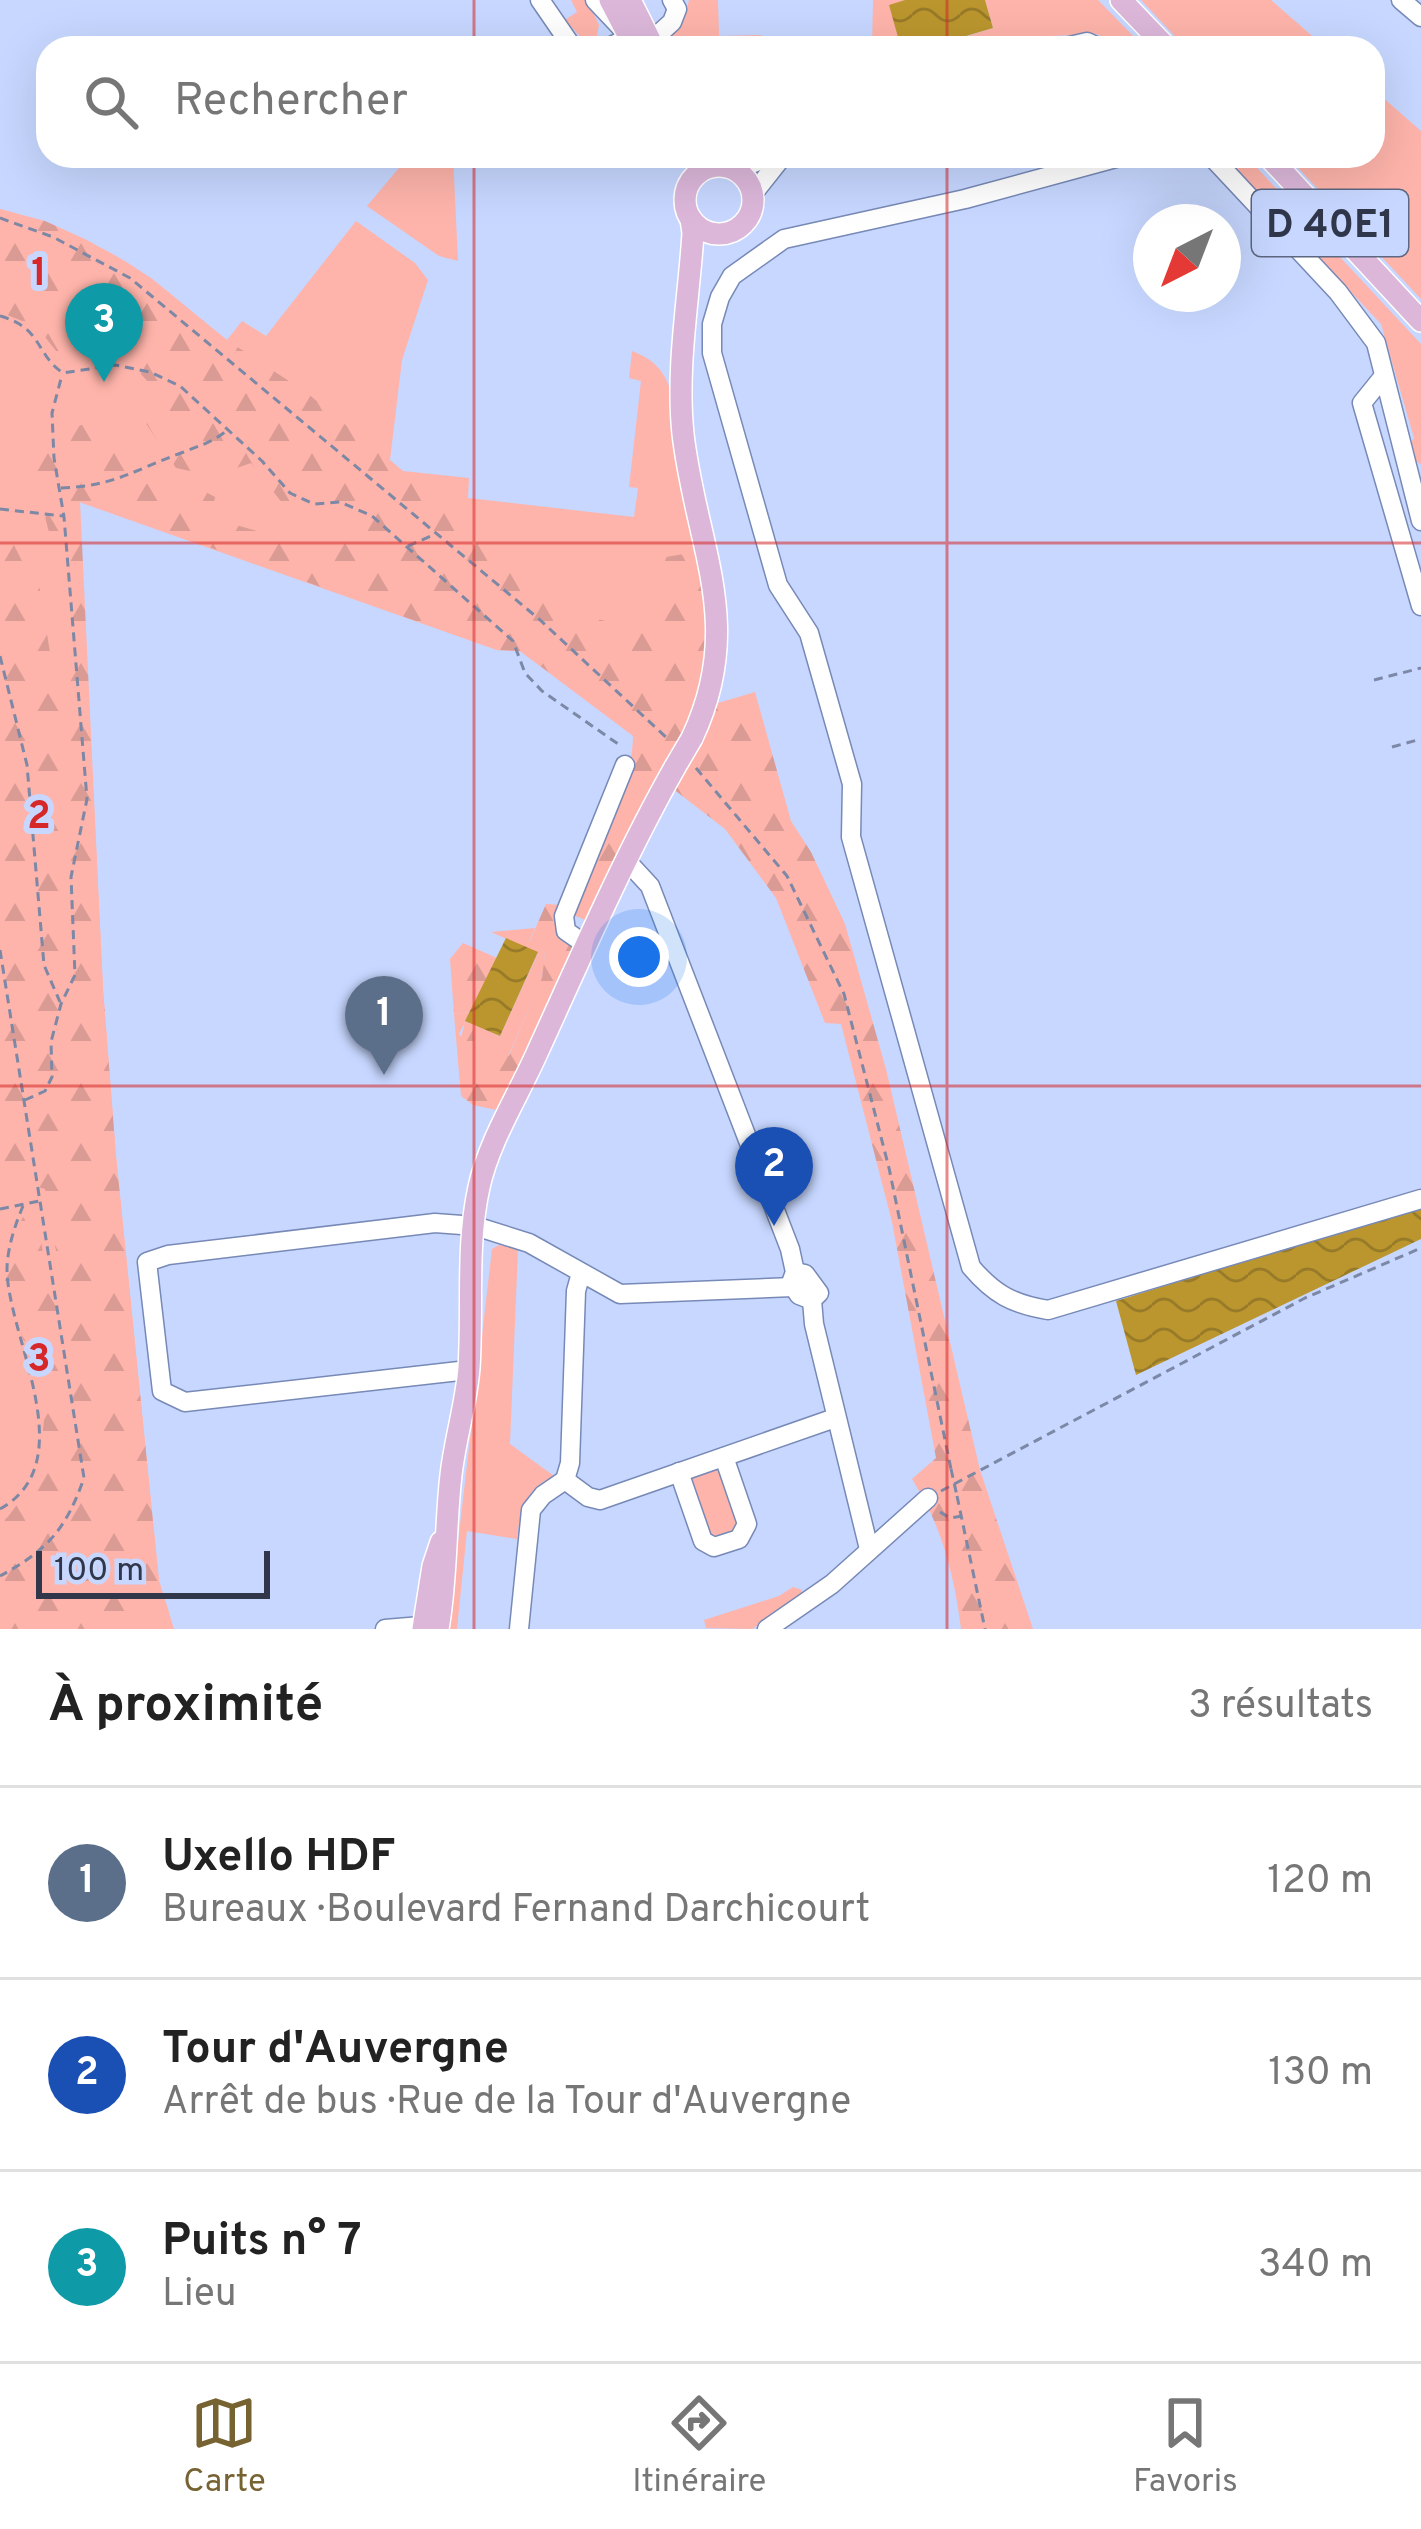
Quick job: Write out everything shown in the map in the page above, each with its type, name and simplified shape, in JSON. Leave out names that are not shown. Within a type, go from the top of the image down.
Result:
[{"type":"main road","points":[[615,0],[640,36]]},
{"type":"main road","points":[[629,0],[641,36]]},
{"type":"main road","points":[[1121,0],[1156,36]]},
{"type":"main road","points":[[431,1627],[433,1566],[446,1527],[453,1460],[450,1408],[461,1370],[479,1187],[586,944],[680,750],[707,706],[719,639],[713,577],[684,437],[681,391],[691,219],[685,202],[687,168]]},
{"type":"main road","points":[[688,185],[708,168]]},
{"type":"main road","points":[[690,276],[722,234],[746,220],[752,195],[748,183],[729,168]]},
{"type":"main road","name":"D 40E1","points":[[1279,168],[1421,321]]},
{"type":"main road","points":[[691,219],[722,234]]},
{"type":"street","points":[[540,0],[565,36]]},
{"type":"street","points":[[595,0],[637,36]]},
{"type":"street","points":[[647,36],[669,0]]},
{"type":"street","points":[[1401,0],[1421,17]]},
{"type":"street","points":[[752,195],[773,168]]},
{"type":"street","points":[[1079,168],[784,239],[732,276],[712,324],[712,353],[778,585],[809,633],[852,784],[851,837],[971,1267],[992,1292],[1018,1305],[1048,1310],[1421,1199]]},
{"type":"street","points":[[1222,168],[1338,292],[1376,343],[1421,521]]},
{"type":"street","points":[[1383,377],[1362,403],[1421,606]]},
{"type":"street","points":[[586,944],[566,931],[564,916],[625,765]]},
{"type":"street","points":[[626,860],[647,879],[790,1249],[794,1279],[812,1300],[835,1418],[869,1549]]},
{"type":"street","points":[[461,1370],[176,1400],[162,1391],[147,1262],[168,1255],[435,1222],[475,1226],[540,1248],[626,1295],[794,1279]]},
{"type":"street","points":[[519,1629],[532,1510],[569,1472],[580,1273]]},
{"type":"street","points":[[565,1480],[596,1501],[835,1418]]},
{"type":"street","points":[[679,1472],[701,1538],[711,1546],[727,1543],[742,1537],[748,1527],[724,1457]]},
{"type":"street","points":[[767,1629],[832,1584],[928,1498]]},
{"type":"street","points":[[385,1629],[431,1627]]},
{"type":"path","points":[[0,218],[53,237],[130,278],[539,619],[680,750],[787,876],[844,994],[889,1168],[985,1629]]},
{"type":"path","points":[[0,316],[17,320],[38,339],[52,366],[63,373],[115,365],[151,372],[180,386],[290,493],[314,504],[340,502],[372,516],[513,641],[525,673],[542,691],[619,742]]},
{"type":"path","points":[[25,1100],[44,1091],[52,1077],[51,1042],[75,975],[70,878],[87,799],[52,413],[63,373]]},
{"type":"path","points":[[59,488],[96,487],[127,478],[209,444],[227,431]]},
{"type":"path","points":[[0,509],[64,517]]},
{"type":"path","points":[[406,547],[434,533]]},
{"type":"path","points":[[0,656],[27,765],[44,965],[61,1004]]},
{"type":"path","points":[[1374,680],[1421,668]]},
{"type":"path","points":[[1392,747],[1421,739]]},
{"type":"path","points":[[0,950],[84,1478],[70,1516],[50,1543],[0,1576]]},
{"type":"path","points":[[0,1209],[41,1200]]},
{"type":"path","points":[[0,1509],[13,1502],[30,1476],[40,1420],[7,1270],[23,1206]]},
{"type":"path","points":[[962,1516],[950,1518],[928,1498],[1305,1298],[1421,1249]]},
{"type":"green space","points":[[571,0],[587,0],[599,25],[597,36],[580,36],[565,20],[577,12]]},
{"type":"green space","points":[[689,0],[718,0],[719,36],[668,36],[684,20]]},
{"type":"green space","points":[[873,0],[905,0],[890,6],[898,36],[872,36]]},
{"type":"green space","points":[[985,0],[1098,0],[1133,36],[968,36],[993,28]]},
{"type":"green space","points":[[1141,0],[1271,0],[1312,36],[1175,36]]},
{"type":"green space","points":[[1385,100],[1421,131],[1421,299],[1298,168],[1385,168]]},
{"type":"green space","points":[[399,168],[454,168],[458,261],[439,256],[367,206]]},
{"type":"green space","points":[[1234,168],[1257,168],[1421,344],[1421,464],[1415,461],[1410,444],[1414,438],[1381,324]]},
{"type":"green space","points":[[0,209],[60,229],[117,257],[227,340],[242,321],[266,336],[356,221],[415,263],[428,280],[402,360],[390,460],[403,471],[469,478],[468,498],[634,517],[638,488],[629,487],[641,381],[629,378],[632,351],[640,354],[658,367],[672,395],[696,551],[633,736],[520,651],[497,650],[79,502],[116,1156],[159,1581],[174,1629],[0,1629]]},
{"type":"green space","points":[[0,209],[45,221],[87,240],[151,278],[227,340],[307,393],[575,614],[610,622],[627,638],[652,609],[666,557],[707,550],[708,706],[755,692],[791,821],[845,924],[886,1069],[980,1470],[1033,1629],[961,1629],[945,1551],[912,1479],[936,1458],[892,1222],[841,1024],[825,1023],[776,898],[725,829],[659,778],[590,922],[571,914],[619,802],[633,735],[520,651],[497,650],[80,501],[103,989],[116,1156],[159,1581],[169,1612],[116,1629],[0,1629],[0,1513],[7,1518],[38,1477],[46,1401],[0,1264],[25,1213],[38,1213],[43,1255],[56,1251],[45,1189],[25,1183],[0,1196],[0,517],[22,561],[37,572],[62,727],[67,728],[63,589],[29,452],[71,428],[106,418],[143,486],[169,472],[215,497],[212,518],[322,550],[337,545],[330,516],[286,508],[251,463],[214,476],[176,468],[135,407],[150,384],[123,354],[68,366],[37,327],[0,312]]},
{"type":"green space","points":[[546,904],[561,905],[555,927],[565,943],[576,949],[501,1111],[473,1105],[461,1096],[487,1064],[458,1051],[465,1021],[473,1024],[474,1042],[509,1056],[542,978],[545,953],[529,943]]},
{"type":"green space","points":[[535,928],[529,942],[545,953],[542,979],[508,1057],[474,1042],[473,1024],[500,1036],[538,953],[491,932]]},
{"type":"green space","points":[[463,943],[497,958],[470,1012],[454,1014],[450,959]]},
{"type":"green space","points":[[470,1012],[459,1034],[488,1064],[461,1096],[454,1014]]},
{"type":"green space","points":[[499,1245],[518,1249],[510,1444],[554,1476],[536,1487],[526,1502],[517,1539],[467,1531],[457,1629],[448,1629],[492,1249]]},
{"type":"green space","points":[[721,1464],[740,1531],[709,1540],[685,1476]]},
{"type":"green space","points":[[793,1587],[802,1590],[801,1595],[752,1629],[706,1628],[704,1620]]},
{"type":"water","points":[[905,0],[985,0],[993,28],[966,36],[898,36],[889,5]]},
{"type":"water","points":[[506,938],[538,952],[500,1036],[465,1021]]},
{"type":"water","points":[[1421,1206],[1421,1239],[1136,1375],[1116,1301]]},
{"type":"place","name":"Puits n° 7","points":[[104,382]]},
{"type":"place","name":"Uxello HDF","points":[[384,1075]]},
{"type":"place","name":"Tour d'Auvergne","points":[[774,1226]]}]
